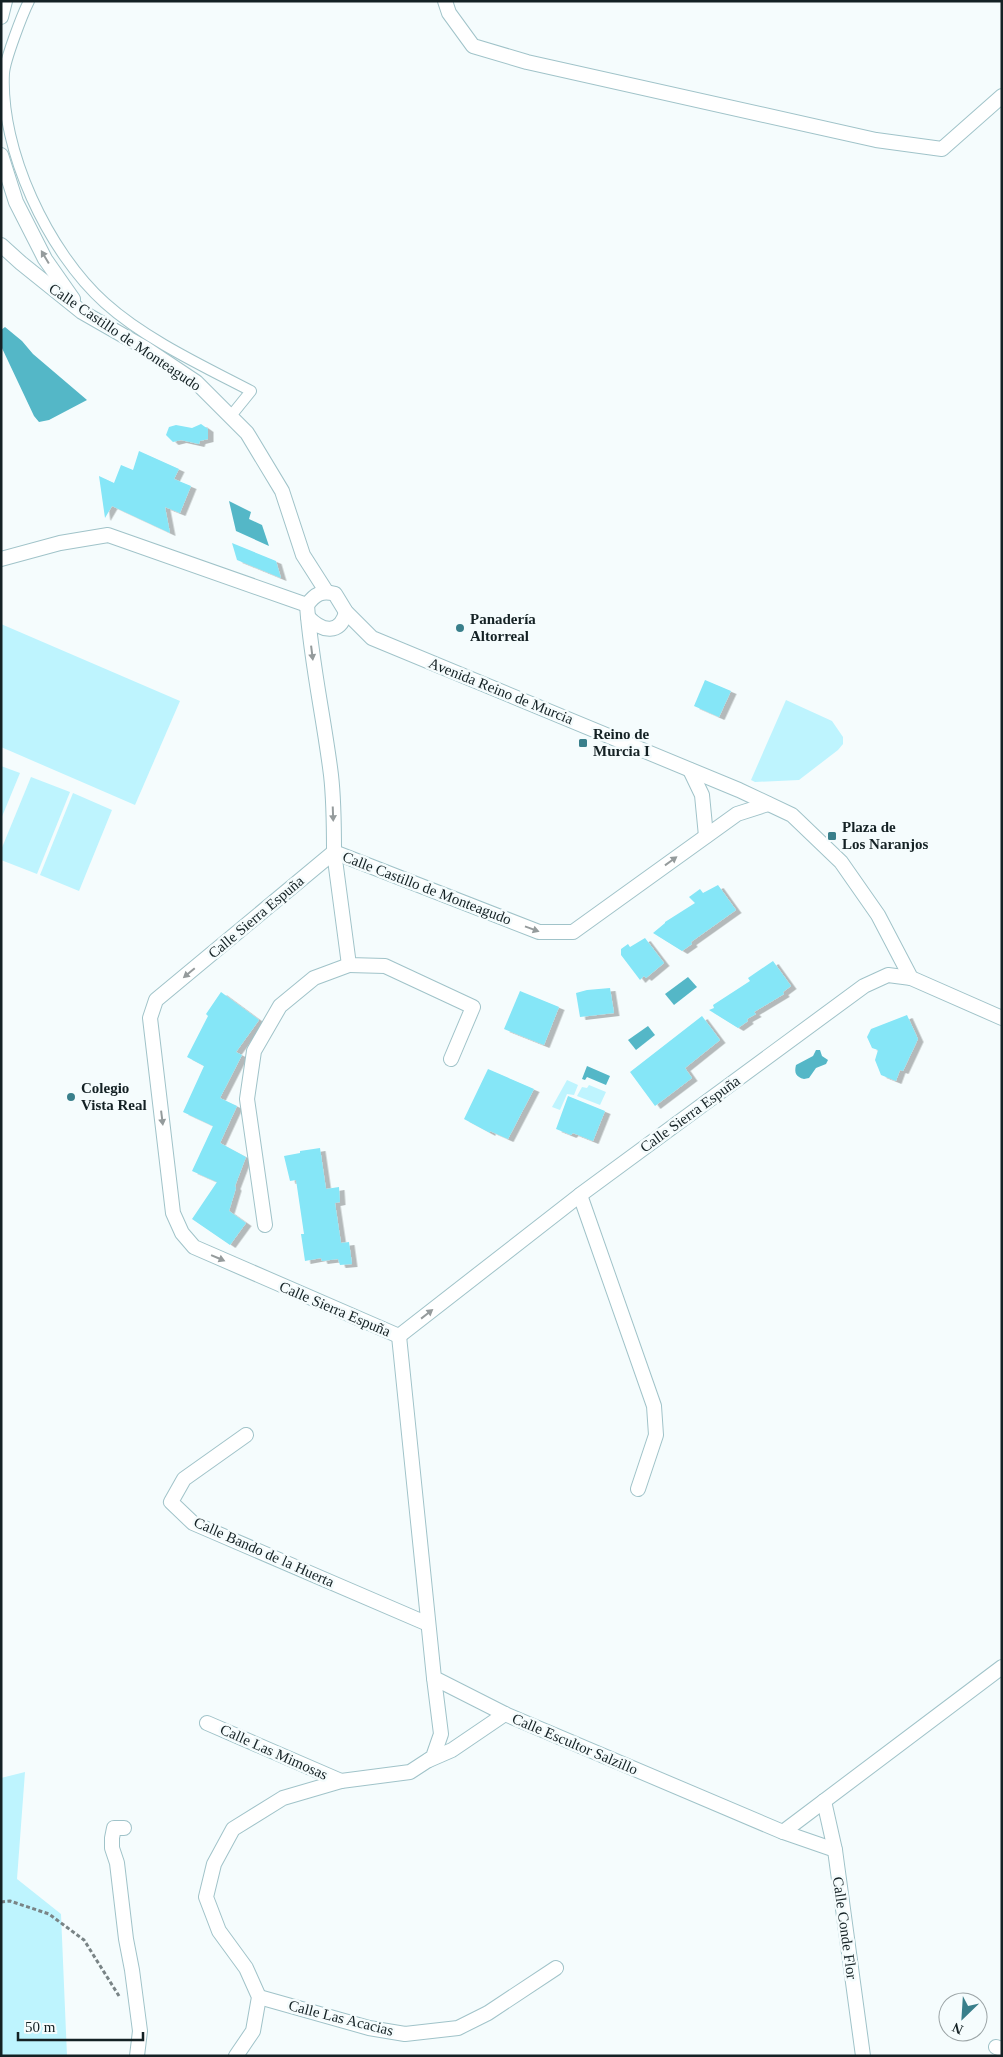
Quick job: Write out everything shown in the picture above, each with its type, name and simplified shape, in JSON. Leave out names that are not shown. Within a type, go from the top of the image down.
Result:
[{"type":"street","points":[[1,17],[5,1]]},
{"type":"street","points":[[28,1],[4,71],[5,103],[10,130],[22,171],[42,220],[60,251],[81,280],[106,304],[134,325],[192,360],[251,391],[230,416]]},
{"type":"street","points":[[446,1],[449,13],[473,46],[527,62],[876,140],[942,150],[1002,96]]},
{"type":"street","points":[[1,155],[16,202],[45,259],[82,312]]},
{"type":"street","name":"Calle Castillo de Monteagudo","points":[[1,245],[21,264],[82,312],[145,348],[196,382],[247,433],[282,491],[302,555],[326,591]]},
{"type":"street","name":"Avenida Reino de Murcia","points":[[1,559],[60,543],[108,535],[307,611],[313,623],[329,629],[338,627],[372,638],[690,770],[792,815],[841,862],[878,915],[911,978]]},
{"type":"street","points":[[307,611],[314,595],[326,591]]},
{"type":"street","name":"Avenida Reino de Murcia","points":[[326,591],[335,594],[346,612],[372,638]]},
{"type":"street","name":"Calle Castillo de Monteagudo","points":[[307,611],[318,700],[331,775],[334,852],[539,932],[573,932],[737,814],[768,804]]},
{"type":"street","points":[[338,627],[344,621],[346,612]]},
{"type":"street","points":[[690,770],[702,795],[706,836]]},
{"type":"street","points":[[334,852],[349,965]]},
{"type":"street","name":"Calle Sierra Espuña","points":[[334,852],[156,1000],[150,1018],[174,1213],[182,1232],[194,1247],[398,1336],[580,1196],[864,986],[888,975],[911,978]]},
{"type":"street","points":[[265,1225],[247,1099],[254,1051],[280,1006],[314,978],[349,965],[385,966],[473,1007],[451,1059]]},
{"type":"street","points":[[911,978],[1002,1018]]},
{"type":"street","points":[[580,1196],[654,1406],[656,1435],[638,1489]]},
{"type":"street","points":[[236,2056],[253,2031],[258,1997],[246,1968],[219,1931],[206,1897],[214,1864],[232,1829],[283,1798],[341,1781],[410,1772],[433,1756],[441,1734],[398,1336]]},
{"type":"street","name":"Calle Bando de la Huerta","points":[[246,1435],[184,1479],[171,1502],[193,1523],[428,1624]]},
{"type":"street","points":[[783,1832],[1002,1667]]},
{"type":"street","name":"Calle Escultor Salzillo","points":[[434,1678],[505,1714],[783,1832],[835,1850]]},
{"type":"street","points":[[424,1763],[452,1750],[505,1714]]},
{"type":"street","name":"Calle Las Mimosas","points":[[208,1722],[341,1781]]},
{"type":"street","name":"Calle Conde Flor","points":[[824,1801],[835,1850],[863,2056]]},
{"type":"street","points":[[124,1828],[114,1828],[112,1838],[140,2032],[137,2056]]},
{"type":"street","name":"Calle Las Acacias","points":[[258,1997],[369,2028],[405,2034],[458,2028],[488,2013],[556,1968]]},
{"type":"path","points":[[1,1902],[10,1901],[49,1914],[84,1940],[121,1999]]},
{"type":"shaded area","points":[[5,327],[22,341],[33,354],[87,400],[49,420],[39,422],[34,416],[1,346],[1,330]]},
{"type":"shaded area","points":[[229,501],[251,512],[249,519],[262,525],[269,546],[236,531]]},
{"type":"shaded area","points":[[1,624],[180,701],[135,805],[1,747]]},
{"type":"shaded area","points":[[786,700],[832,721],[843,737],[843,744],[799,780],[755,782],[751,780]]},
{"type":"shaded area","points":[[1,766],[20,773],[1,819]]},
{"type":"shaded area","points":[[31,777],[70,792],[37,874],[1,860],[1,850]]},
{"type":"shaded area","points":[[73,793],[112,810],[79,891],[40,875]]},
{"type":"shaded area","points":[[688,977],[697,987],[674,1005],[665,994]]},
{"type":"shaded area","points":[[648,1026],[655,1035],[636,1050],[628,1040]]},
{"type":"shaded area","points":[[816,1050],[820,1050],[822,1056],[828,1060],[826,1064],[816,1068],[809,1078],[804,1079],[797,1076],[796,1065],[813,1056]]},
{"type":"shaded area","points":[[587,1066],[610,1076],[606,1085],[587,1077],[585,1080],[582,1079]]},
{"type":"shaded area","points":[[567,1080],[578,1085],[574,1095],[567,1094],[560,1110],[552,1107]]},
{"type":"shaded area","points":[[589,1085],[606,1092],[600,1105],[577,1096],[582,1087],[587,1088]]},
{"type":"shaded area","points":[[25,1772],[17,1879],[61,1914],[67,2056],[1,2056],[1,1778]]},
{"type":"building","points":[[201,424],[208,429],[208,439],[200,441],[199,444],[181,440],[173,442],[166,435],[169,427],[176,425],[192,428]]},
{"type":"building","points":[[139,451],[179,469],[174,479],[191,486],[180,513],[165,507],[170,533],[112,506],[105,518],[99,476],[114,483],[121,465],[133,470]]},
{"type":"building","points":[[232,543],[276,561],[281,578],[237,560]]},
{"type":"building","points":[[705,680],[731,691],[719,717],[694,706]]},
{"type":"building","points":[[718,885],[736,910],[691,942],[692,944],[682,951],[653,933],[665,922],[695,903],[689,897],[700,889],[703,893]]},
{"type":"building","points":[[645,938],[664,963],[646,978],[644,976],[640,980],[621,955],[621,949],[628,944],[630,947]]},
{"type":"building","points":[[773,961],[791,986],[783,992],[784,994],[754,1012],[756,1014],[747,1019],[748,1021],[738,1028],[709,1010],[714,1008],[713,1005],[750,981],[748,978]]},
{"type":"building","points":[[610,988],[614,1013],[580,1017],[576,993]]},
{"type":"building","points":[[520,991],[559,1007],[544,1045],[504,1029]]},
{"type":"building","points":[[221,992],[259,1020],[236,1052],[242,1055],[220,1098],[237,1106],[220,1143],[246,1157],[235,1186],[229,1211],[246,1223],[230,1245],[192,1219],[217,1182],[192,1171],[213,1126],[183,1112],[204,1066],[187,1057],[208,1016],[206,1014]]},
{"type":"building","points":[[907,1015],[918,1039],[903,1071],[900,1070],[896,1081],[881,1075],[875,1060],[878,1050],[872,1048],[867,1037],[871,1029]]},
{"type":"building","points":[[702,1016],[720,1040],[685,1068],[692,1078],[655,1106],[630,1072]]},
{"type":"building","points":[[488,1069],[534,1089],[508,1139],[490,1131],[490,1133],[464,1119]]},
{"type":"building","points":[[568,1096],[605,1111],[593,1141],[556,1129]]},
{"type":"building","points":[[320,1148],[326,1189],[339,1187],[340,1202],[335,1203],[341,1243],[349,1242],[352,1264],[340,1265],[338,1259],[322,1261],[321,1258],[305,1261],[301,1234],[304,1234],[296,1180],[290,1181],[284,1156]]},
{"type":"place","name":"Panadería Altorreal","points":[[460,628]]},
{"type":"place","name":"Reino de Murcia I","points":[[583,743]]},
{"type":"place","name":"Plaza de Los Naranjos","points":[[832,836]]},
{"type":"place","name":"Colegio Vista Real","points":[[71,1097]]}]
